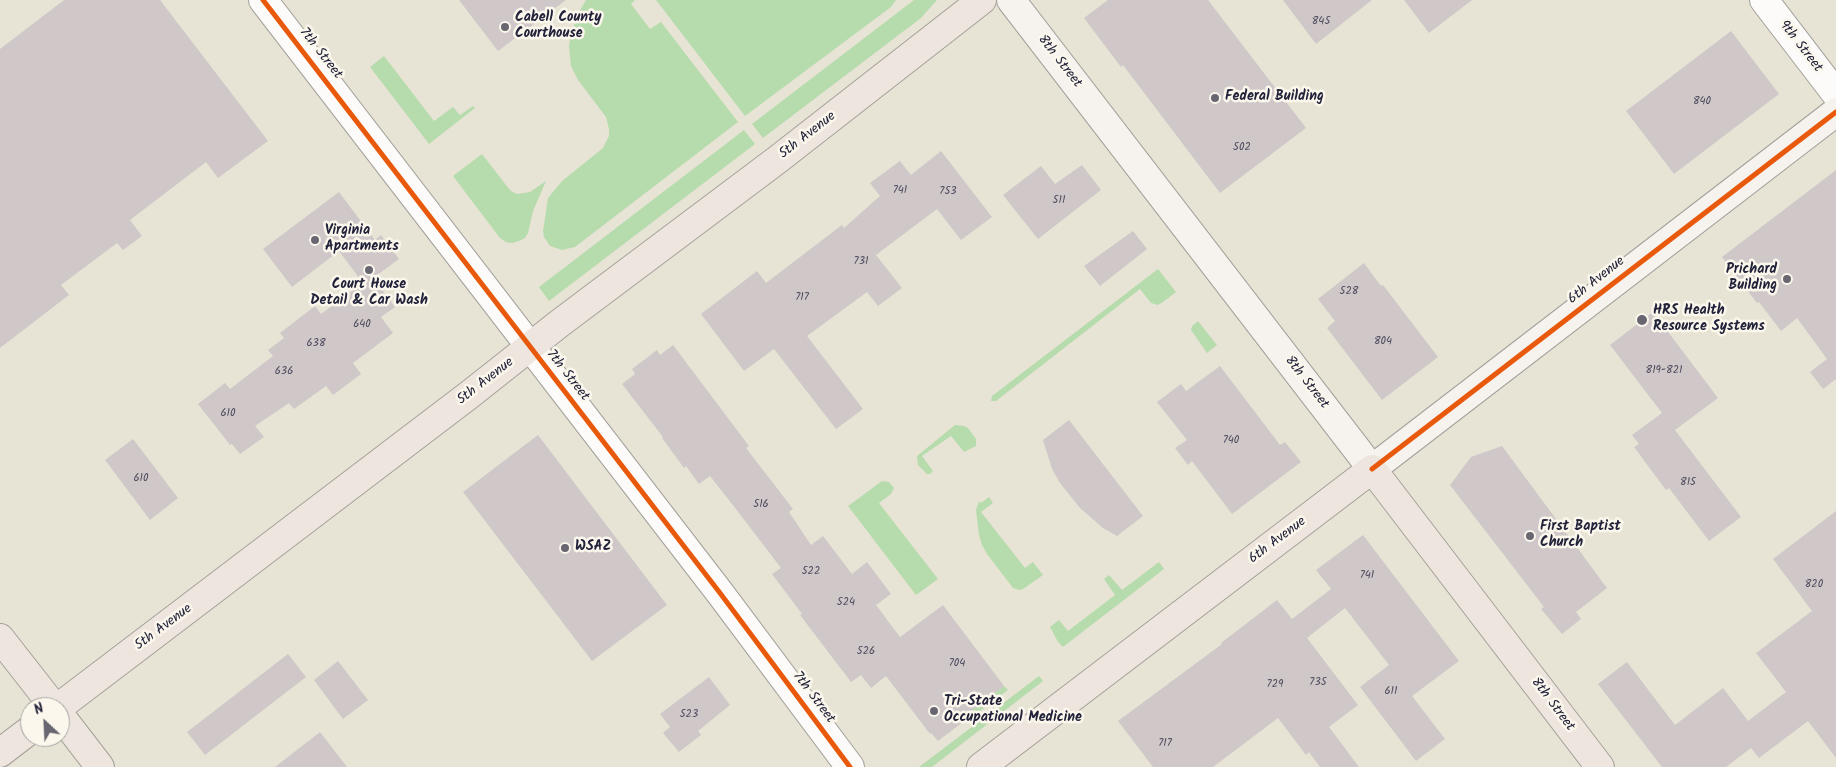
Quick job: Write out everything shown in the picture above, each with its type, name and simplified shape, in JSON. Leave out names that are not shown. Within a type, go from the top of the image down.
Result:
[{"type":"main road","name":"5th Avenue","points":[[70,699],[469,395],[530,346],[777,160],[982,0]]},
{"type":"main road","name":"8th Street","points":[[1011,0],[1600,767]]},
{"type":"main road","name":"6th Avenue","points":[[981,767],[1836,112]]},
{"type":"main road","points":[[0,638],[46,697]]},
{"type":"main road","points":[[70,728],[100,767]]},
{"type":"main road","points":[[0,753],[20,738]]},
{"type":"street","name":"7th Street","points":[[263,0],[720,593],[850,767]]},
{"type":"street","name":"9th Street","points":[[1764,0],[1836,94]]},
{"type":"green space","points":[[586,0],[635,0],[631,4],[650,29],[661,22],[738,122],[575,247],[562,250],[550,246],[544,237],[543,231],[548,198],[562,181],[603,148],[609,136],[606,117],[578,80],[571,66],[569,46],[571,34],[579,12]]},
{"type":"green space","points":[[656,0],[896,0],[891,7],[745,116]]},
{"type":"green space","points":[[914,0],[937,0],[921,18],[763,138],[752,124]]},
{"type":"green space","points":[[384,56],[434,121],[453,107],[460,115],[473,106],[475,108],[429,144],[370,67]]},
{"type":"green space","points":[[744,130],[755,144],[549,301],[539,287]]},
{"type":"green space","points":[[482,154],[511,191],[517,194],[530,192],[546,181],[533,211],[528,233],[525,238],[519,241],[512,243],[500,238],[453,176]]},
{"type":"green space","points":[[1158,269],[1176,292],[1158,305],[1151,303],[1140,289],[996,401],[991,401],[992,396]]},
{"type":"green space","points":[[1198,321],[1217,345],[1207,353],[1191,330],[1192,326]]},
{"type":"green space","points":[[955,425],[968,428],[976,439],[976,446],[964,452],[951,436],[922,456],[933,471],[927,474],[918,465],[917,456]]},
{"type":"green space","points":[[882,481],[889,482],[894,488],[891,494],[879,503],[938,579],[916,595],[848,506]]},
{"type":"green space","points":[[989,497],[993,503],[981,512],[1025,568],[1033,562],[1043,575],[1023,589],[1013,588],[982,545],[976,510],[979,501],[981,503]]},
{"type":"green space","points":[[1159,562],[1164,569],[1063,647],[1058,642],[1050,627],[1059,620],[1068,631],[1115,595],[1104,579],[1109,575],[1122,590]]},
{"type":"green space","points":[[1039,676],[1043,681],[932,767],[919,767]]},
{"type":"green space","points":[[1004,686],[1008,690],[968,720],[965,716]]},
{"type":"building","points":[[64,0],[160,0],[268,141],[218,178],[206,162],[130,220],[142,236],[123,250],[117,243],[61,285],[69,295],[0,348],[0,49]]},
{"type":"building","name":"Cabell County Courthouse","points":[[459,0],[566,0],[498,51]]},
{"type":"building","name":"Federal Building","points":[[1108,0],[1208,0],[1306,128],[1220,193],[1123,65],[1121,67],[1084,18]]},
{"type":"building","points":[[1283,0],[1372,0],[1316,44]]},
{"type":"building","points":[[1404,0],[1472,0],[1429,33]]},
{"type":"building","points":[[1731,31],[1779,94],[1674,174],[1626,111]]},
{"type":"building","points":[[941,151],[992,217],[961,240],[937,209],[876,255],[902,288],[878,306],[867,292],[807,336],[863,409],[836,429],[774,349],[744,371],[701,314],[757,271],[766,283],[842,225],[844,228],[880,196],[870,183],[900,161],[911,175]]},
{"type":"building","points":[[1082,165],[1101,190],[1038,239],[1003,195],[1041,166],[1055,184]]},
{"type":"building","name":"Prichard Building","points":[[1836,170],[1836,379],[1823,389],[1810,372],[1827,359],[1797,318],[1781,331],[1722,257]]},
{"type":"building","points":[[339,192],[375,240],[381,235],[399,259],[373,278],[395,307],[381,317],[393,333],[353,363],[361,374],[333,395],[326,386],[294,409],[289,403],[255,426],[264,437],[240,454],[232,444],[230,445],[198,404],[225,383],[230,389],[273,356],[268,350],[284,338],[280,333],[315,306],[321,314],[363,283],[339,251],[292,287],[263,249]]},
{"type":"building","points":[[1133,231],[1147,249],[1100,286],[1084,266]]},
{"type":"building","points":[[1364,263],[1438,357],[1382,400],[1327,328],[1335,321],[1318,299]]},
{"type":"building","points":[[1653,312],[1718,398],[1675,430],[1741,517],[1709,541],[1669,488],[1666,490],[1634,447],[1639,444],[1632,435],[1662,413],[1610,345]]},
{"type":"building","points":[[673,345],[749,446],[746,448],[793,509],[789,512],[811,545],[823,536],[852,574],[867,562],[891,594],[876,605],[900,637],[943,605],[1004,686],[961,719],[963,722],[938,741],[930,734],[886,676],[871,688],[861,675],[851,682],[800,615],[802,614],[772,574],[781,568],[739,513],[710,476],[699,484],[686,466],[684,468],[663,437],[622,384],[635,374],[632,369],[657,350],[660,355]]},
{"type":"building","points":[[1220,366],[1280,445],[1285,442],[1301,462],[1232,514],[1192,461],[1188,465],[1175,448],[1187,440],[1157,402],[1181,384],[1186,391]]},
{"type":"building","points":[[1069,420],[1143,516],[1117,536],[1103,528],[1080,508],[1060,483],[1052,469],[1043,440]]},
{"type":"building","name":"WSAZ","points":[[538,435],[667,605],[592,661],[463,492]]},
{"type":"building","points":[[133,439],[178,498],[150,520],[105,460]]},
{"type":"building","name":"First Baptist Church","points":[[1502,446],[1607,588],[1576,612],[1581,619],[1562,634],[1541,609],[1544,607],[1450,485],[1471,457]]},
{"type":"building","points":[[1836,511],[1836,758],[1808,721],[1759,758],[1751,748],[1726,767],[1662,767],[1598,684],[1627,662],[1675,725],[1723,688],[1748,721],[1786,692],[1756,653],[1812,611],[1773,559]]},
{"type":"building","points":[[1363,535],[1459,661],[1412,696],[1445,739],[1416,761],[1360,687],[1389,665],[1345,608],[1307,638],[1358,705],[1329,727],[1359,767],[1320,767],[1309,752],[1306,755],[1278,718],[1213,767],[1153,767],[1118,721],[1222,644],[1277,600],[1292,619],[1331,589],[1316,570]]},
{"type":"building","points":[[288,654],[306,677],[205,755],[187,732]]},
{"type":"building","points":[[338,661],[368,700],[343,719],[314,680]]},
{"type":"building","points":[[709,677],[730,705],[698,731],[701,735],[679,752],[663,733],[670,727],[660,714]]},
{"type":"building","points":[[320,732],[347,767],[275,767]]},
{"type":"cycle path","points":[[263,0],[720,593],[850,767]]},
{"type":"cycle path","points":[[1372,469],[1836,112]]},
{"type":"place","name":"Cabell County Courthouse","points":[[505,27]]},
{"type":"place","name":"Federal Building","points":[[1215,98]]},
{"type":"place","name":"Virginia Apartments","points":[[315,240]]},
{"type":"place","name":"Court House Detail & Car Wash","points":[[369,270]]},
{"type":"place","name":"Prichard Building","points":[[1787,279]]},
{"type":"place","name":"HRS Health Resource Systems","points":[[1642,320]]},
{"type":"place","name":"First Baptist Church","points":[[1530,536]]},
{"type":"place","name":"WSAZ","points":[[565,548]]},
{"type":"place","name":"Tri-State Occupational Medicine","points":[[934,711]]}]
